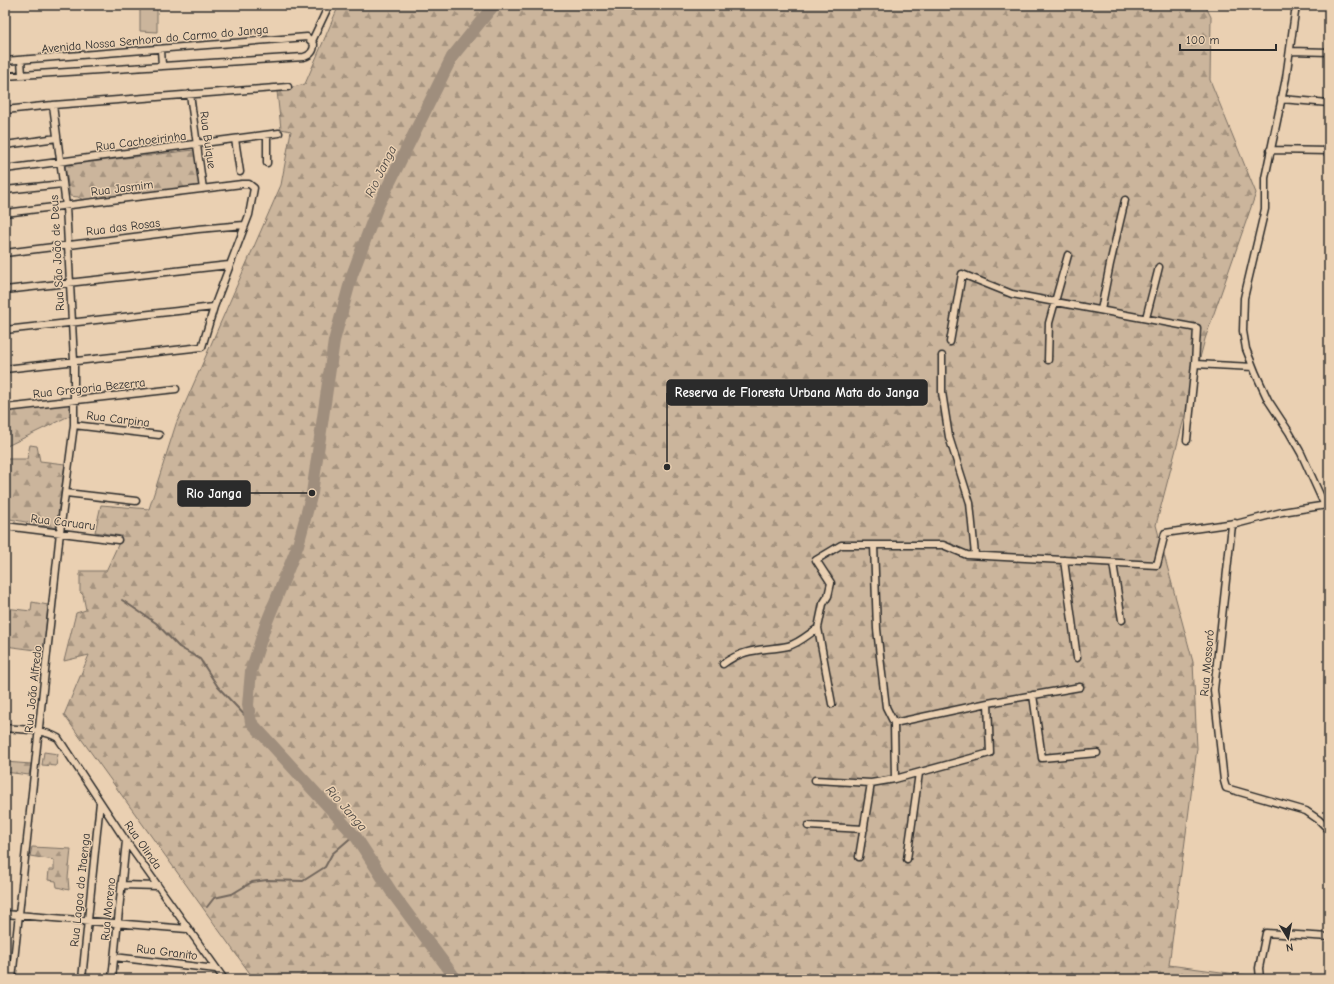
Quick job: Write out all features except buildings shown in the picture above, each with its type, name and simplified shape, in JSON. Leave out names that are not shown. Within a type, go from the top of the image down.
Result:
[{"type":"street","points":[[5,76],[310,56],[314,47],[310,39],[330,5]]},
{"type":"street","points":[[832,704],[818,628],[823,604],[828,596],[831,583],[816,560],[842,545],[943,545],[967,554],[975,555],[1157,565],[1165,533],[1235,523],[1327,505],[1301,453],[1268,400],[1253,366],[1243,331],[1242,314],[1244,298],[1265,209],[1265,178],[1286,78],[1296,5]]},
{"type":"street","name":"Avenida Nossa Senhora do Carmo do Janga","points":[[5,61],[310,39]]},
{"type":"street","points":[[161,50],[162,65]]},
{"type":"street","points":[[1290,51],[1329,52]]},
{"type":"street","points":[[21,60],[22,75]]},
{"type":"street","points":[[5,110],[288,87]]},
{"type":"street","name":"Rua Buique","points":[[190,94],[204,189]]},
{"type":"street","points":[[1281,99],[1329,103]]},
{"type":"street","name":"Rua São João de Deus","points":[[53,105],[66,206],[75,400]]},
{"type":"street","name":"Rua Cachoeirinha","points":[[5,169],[197,145],[279,133]]},
{"type":"street","points":[[267,135],[267,163]]},
{"type":"street","points":[[5,145],[57,138]]},
{"type":"street","points":[[235,139],[240,172]]},
{"type":"street","points":[[1270,150],[1329,151]]},
{"type":"street","points":[[5,190],[63,184]]},
{"type":"street","name":"Rua Jasmim","points":[[5,213],[242,184],[252,185],[254,192],[249,215],[244,225]]},
{"type":"street","points":[[1101,310],[1110,264],[1126,200]]},
{"type":"street","points":[[5,369],[202,347],[214,307],[244,225]]},
{"type":"street","name":"Rua das Rosas","points":[[5,253],[244,225]]},
{"type":"street","points":[[1048,360],[1049,323],[1068,255]]},
{"type":"street","points":[[5,290],[229,265]]},
{"type":"street","points":[[1146,318],[1159,267]]},
{"type":"street","points":[[950,342],[962,274],[1012,294],[1197,328],[1195,364],[1187,440]]},
{"type":"street","points":[[5,330],[214,307]]},
{"type":"street","points":[[942,356],[942,392],[949,437],[970,503],[975,555]]},
{"type":"street","points":[[1195,364],[1253,366]]},
{"type":"street","name":"Rua Gregoria Bezerra","points":[[5,408],[176,389]]},
{"type":"street","name":"Rua João Alfredo","points":[[12,979],[40,732],[60,532],[74,425],[75,400]]},
{"type":"street","name":"Rua Carpina","points":[[74,425],[159,435]]},
{"type":"street","points":[[66,493],[136,501]]},
{"type":"street","name":"Rua Mossoró","points":[[1235,523],[1232,524],[1230,531],[1214,690],[1225,785],[1229,790],[1306,811],[1319,820],[1329,830]]},
{"type":"street","name":"Rua Caruaru","points":[[5,526],[118,540]]},
{"type":"street","points":[[874,545],[877,629],[886,707],[894,723],[895,779]]},
{"type":"street","points":[[1064,560],[1077,658]]},
{"type":"street","points":[[1114,563],[1122,620]]},
{"type":"street","points":[[724,664],[734,656],[764,648],[790,646],[818,628]]},
{"type":"street","points":[[894,723],[988,703],[1080,687]]},
{"type":"street","points":[[1034,695],[1042,758],[1097,753]]},
{"type":"street","points":[[815,780],[870,783],[919,773],[990,753],[988,703]]},
{"type":"street","name":"Rua Olinda","points":[[5,728],[52,734],[58,738],[126,841],[187,929],[224,979]]},
{"type":"street","points":[[907,859],[919,773]]},
{"type":"street","points":[[859,857],[870,783]]},
{"type":"street","name":"Rua Lagoa do Itaenga","points":[[82,979],[100,802]]},
{"type":"street","points":[[808,826],[864,829]]},
{"type":"street","name":"Rua Moreno","points":[[112,979],[126,841]]},
{"type":"street","points":[[122,885],[158,886]]},
{"type":"street","points":[[5,914],[187,929]]},
{"type":"street","points":[[1260,979],[1259,968],[1266,933],[1329,937]]},
{"type":"street","name":"Rua Granito","points":[[114,957],[216,969]]},
{"type":"green space","points":[[140,5],[157,5],[157,32],[140,31]]},
{"type":"green space","points":[[339,5],[1205,5],[1211,17],[1210,80],[1256,193],[1205,339],[1156,525],[1193,662],[1197,748],[1169,965],[1273,979],[254,979],[64,715],[89,655],[64,661],[76,613],[86,610],[83,595],[80,592],[80,571],[106,571],[122,536],[95,532],[101,505],[149,509],[176,424],[281,185],[291,131],[281,129],[277,91],[305,84]]},
{"type":"green space","points":[[194,150],[200,186],[85,201],[78,197],[70,196],[65,165]]},
{"type":"green space","points":[[71,403],[71,415],[5,447],[5,411]]},
{"type":"green space","points":[[30,445],[37,446],[40,461],[65,464],[56,528],[5,518],[5,459],[27,459]]},
{"type":"green space","points":[[32,602],[48,605],[44,651],[5,646],[5,608],[31,611]]},
{"type":"green space","points":[[44,752],[58,754],[56,766],[42,765]]},
{"type":"green space","points":[[5,762],[31,764],[29,775],[5,772]]},
{"type":"green space","points":[[32,847],[71,849],[68,878],[69,890],[57,887],[56,881],[48,880],[49,870],[54,870],[54,860],[30,856]]},
{"type":"waterway","name":"Rio Janga","points":[[456,979],[393,894],[356,837],[251,722],[248,705],[251,671],[266,624],[298,545],[312,493],[334,341],[352,275],[378,206],[452,57],[494,5]]},
{"type":"waterway","points":[[122,600],[156,623],[179,647],[200,659],[218,687],[251,722]]},
{"type":"waterway","points":[[207,907],[214,898],[232,894],[252,882],[267,880],[303,881],[325,867],[332,854],[354,835]]},
{"type":"place","name":"Reserva de Floresta Urbana Mata do Janga","points":[[667,467]]},
{"type":"place","name":"Rio Janga","points":[[312,493]]}]
